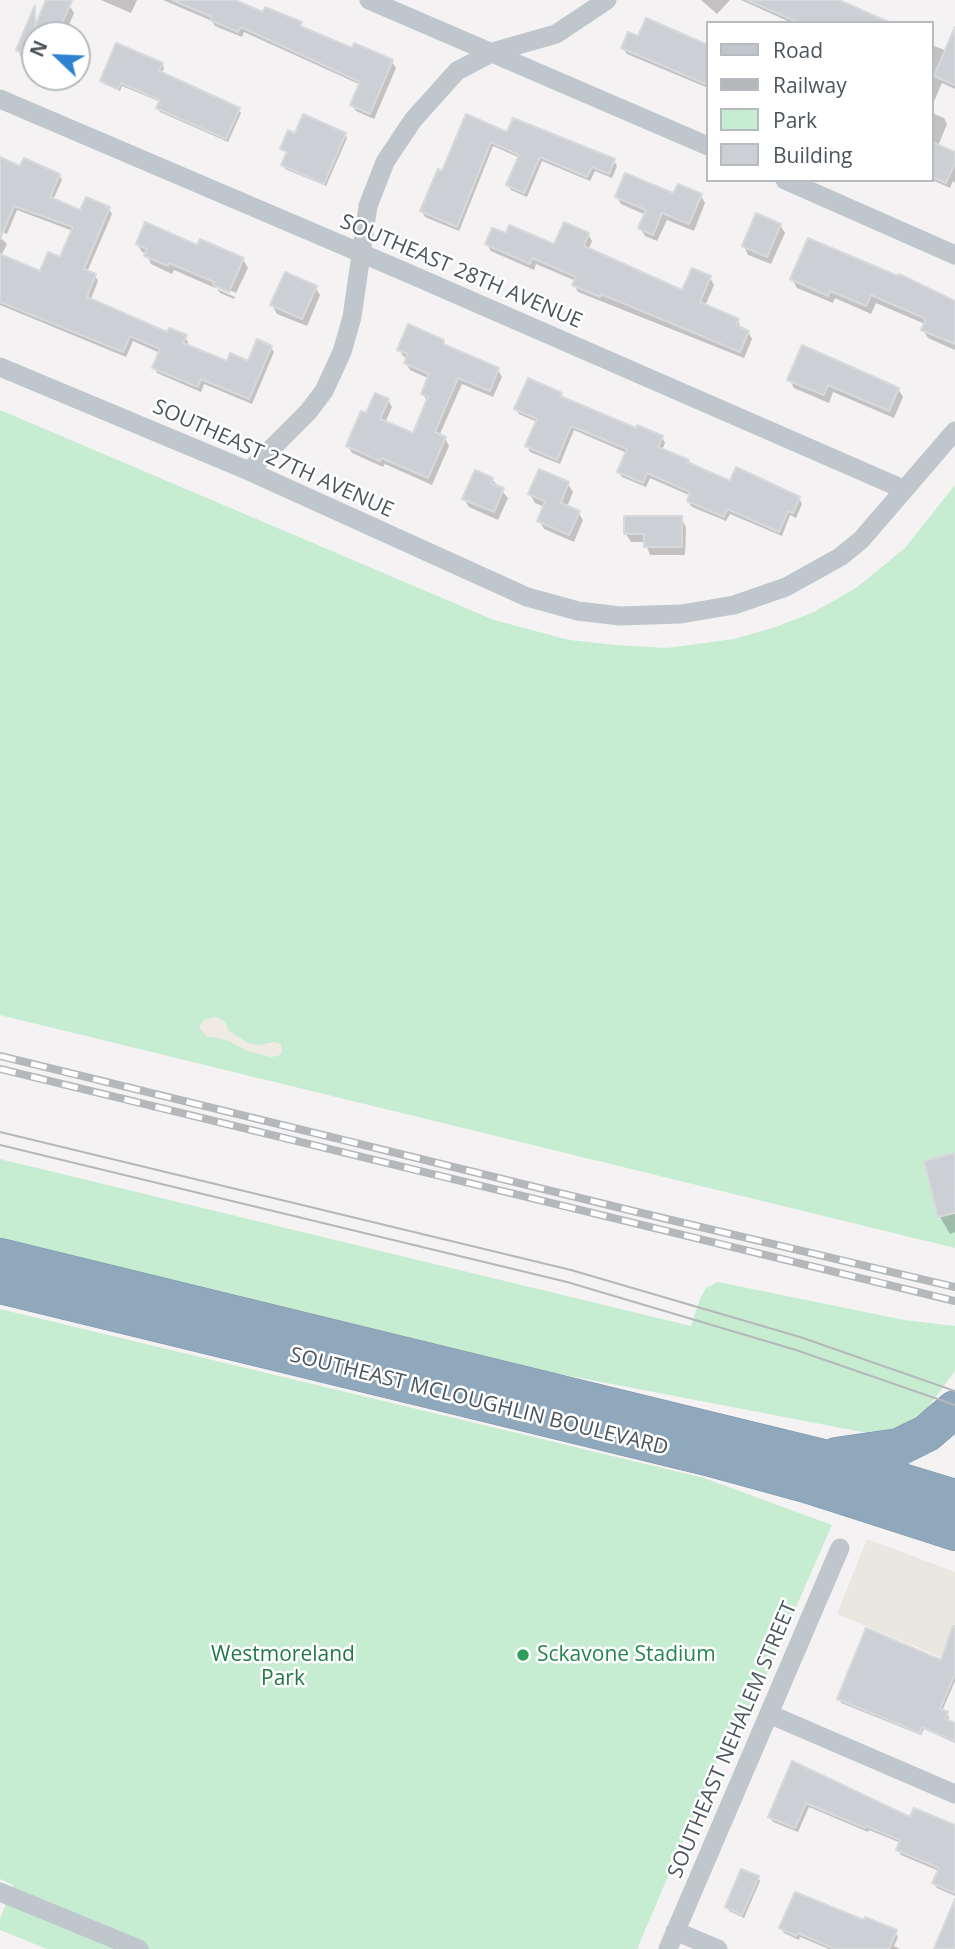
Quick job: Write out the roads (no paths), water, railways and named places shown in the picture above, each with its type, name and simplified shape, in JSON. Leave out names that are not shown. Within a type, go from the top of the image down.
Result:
[{"type":"highway","name":"SOUTHEAST MCLOUGHLIN BOULEVARD","points":[[0,1257],[823,1458],[955,1498]]},
{"type":"highway","name":"SOUTHEAST MCLOUGHLIN BOULEVARD","points":[[0,1284],[707,1458],[809,1485],[955,1532]]},
{"type":"highway","points":[[823,1458],[899,1447],[927,1433],[955,1409]]},
{"type":"street","points":[[369,0],[706,145]]},
{"type":"street","points":[[249,471],[324,391],[342,352],[352,317],[368,206],[385,162],[413,120],[457,72],[493,52],[556,34],[607,0]]},
{"type":"street","name":"SOUTHEAST 28TH AVENUE","points":[[0,99],[903,489]]},
{"type":"street","points":[[790,182],[955,254]]},
{"type":"street","name":"SOUTHEAST 27TH AVENUE","points":[[0,367],[249,471],[527,597],[578,611],[620,616],[681,614],[734,604],[786,587],[840,557],[861,540],[955,431]]},
{"type":"street","name":"SOUTHEAST NEHALEM STREET","points":[[672,1940],[840,1548]]},
{"type":"street","points":[[769,1714],[955,1794]]},
{"type":"street","points":[[0,1892],[139,1949]]},
{"type":"street","points":[[672,1940],[718,1949]]},
{"type":"tram line","points":[[0,1132],[571,1270],[800,1337],[955,1391]]},
{"type":"tram line","points":[[0,1145],[567,1282],[796,1350],[955,1405]]},
{"type":"railway","points":[[0,1056],[955,1287]]},
{"type":"railway","points":[[0,1069],[955,1301]]},
{"type":"place","name":"Sckavone Stadium","points":[[523,1655]]},
{"type":"park label","name":"Westmoreland Park","points":[[283,1667]]}]
